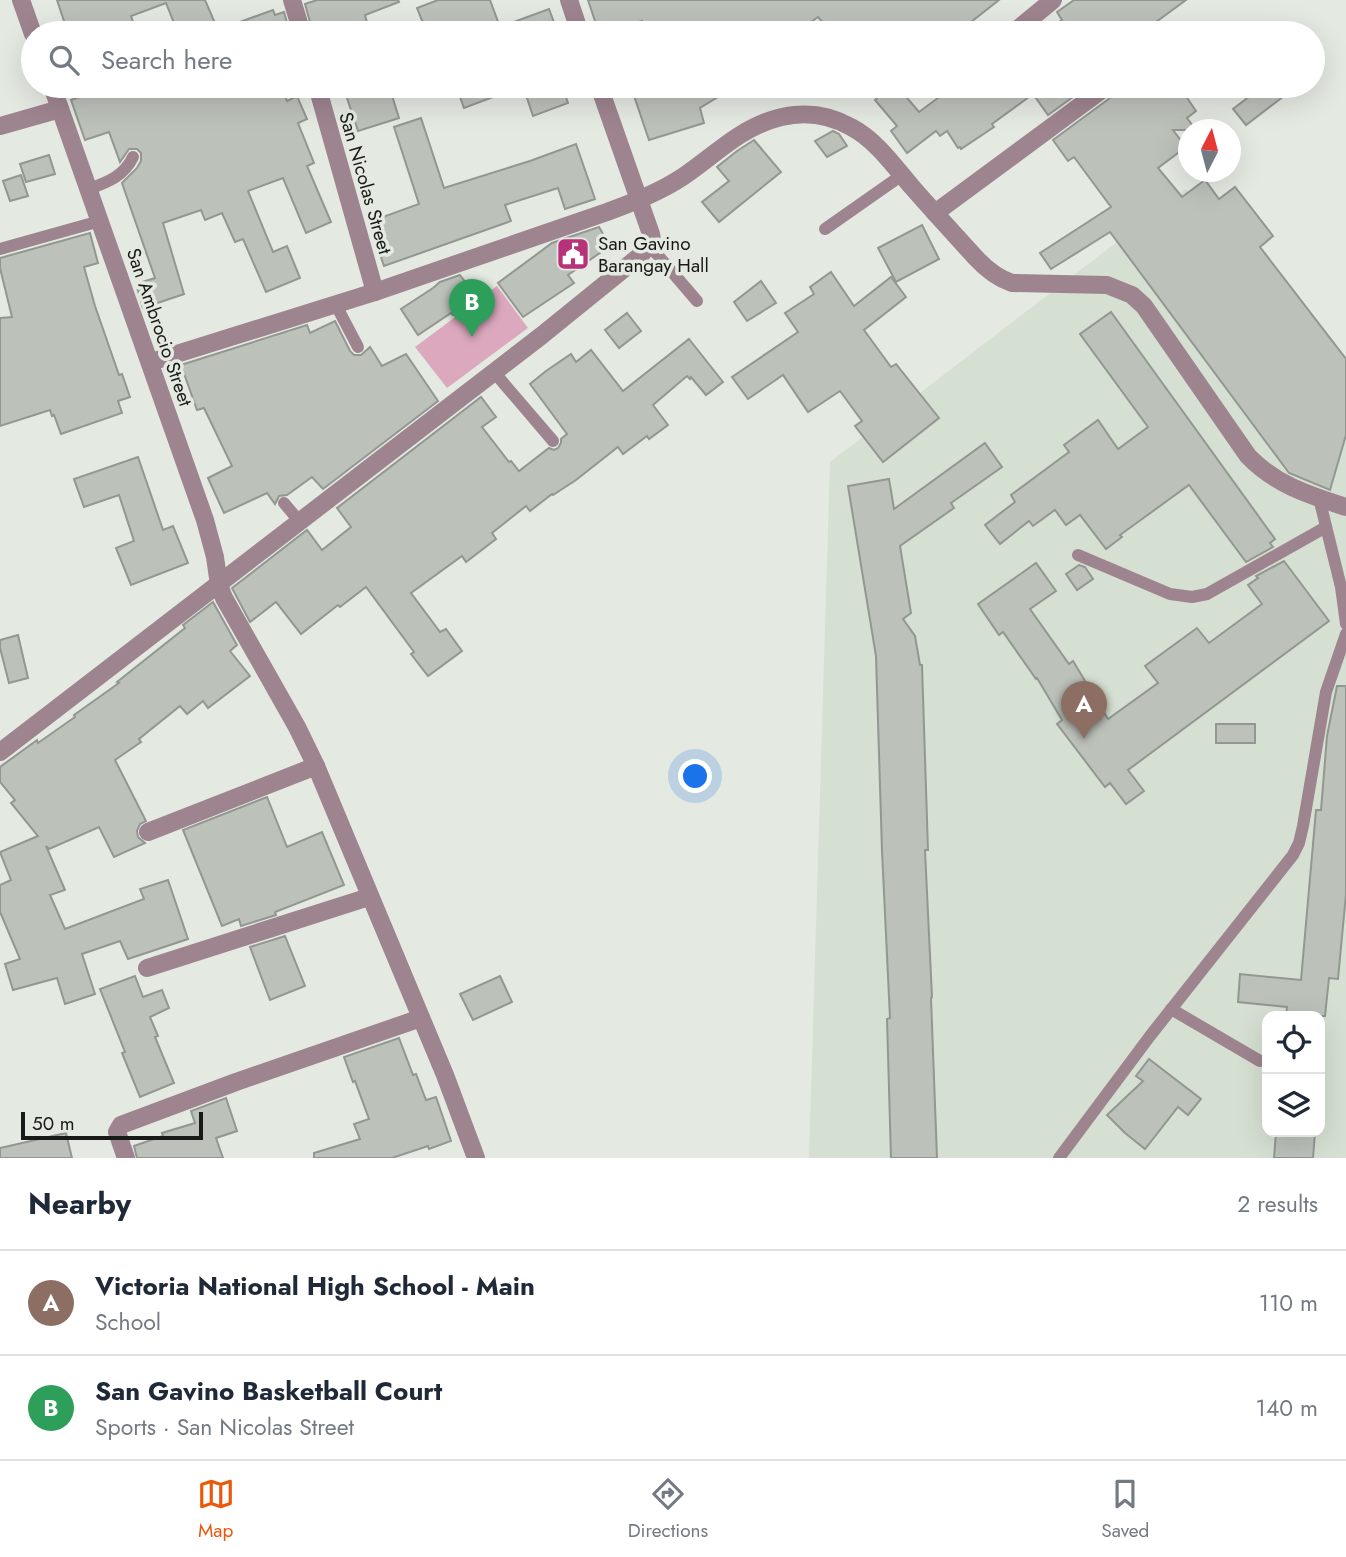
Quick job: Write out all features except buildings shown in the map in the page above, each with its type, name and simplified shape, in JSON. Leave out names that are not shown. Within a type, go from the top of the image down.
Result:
[{"type":"street","points":[[21,0],[28,21]]},
{"type":"street","points":[[292,0],[298,21]]},
{"type":"street","points":[[569,0],[576,21]]},
{"type":"street","points":[[1028,21],[1053,0]]},
{"type":"street","name":"San Ambrocio Street","points":[[56,98],[205,520],[215,556],[219,585],[230,610],[297,727],[316,766],[476,1158]]},
{"type":"street","name":"San Nicolas Street","points":[[320,98],[375,292]]},
{"type":"street","points":[[0,752],[494,372],[641,255],[651,243],[603,98]]},
{"type":"street","points":[[935,213],[1091,98]]},
{"type":"street","points":[[0,126],[60,109]]},
{"type":"street","points":[[151,362],[375,292],[639,200],[685,175],[756,126],[796,113],[832,119],[852,127],[882,153],[976,258],[1000,279],[1012,283],[1107,285],[1132,295],[1144,306],[1259,468],[1287,486],[1346,507]]},
{"type":"street","points":[[148,832],[316,766]]},
{"type":"street","points":[[147,968],[369,897]]},
{"type":"street","points":[[126,1158],[117,1132],[121,1125],[421,1018]]},
{"type":"lane","points":[[89,189],[113,180],[129,166],[133,157]]},
{"type":"lane","points":[[825,229],[902,174]]},
{"type":"lane","points":[[0,249],[100,221]]},
{"type":"lane","points":[[651,243],[696,301]]},
{"type":"lane","points":[[336,304],[358,346]]},
{"type":"lane","points":[[494,372],[553,442]]},
{"type":"lane","points":[[1319,498],[1341,587],[1346,624]]},
{"type":"lane","points":[[284,503],[300,522]]},
{"type":"lane","points":[[1078,555],[1170,594],[1192,597],[1207,594],[1326,527]]},
{"type":"lane","points":[[1059,1158],[1171,1009],[1293,855],[1303,826],[1326,692],[1346,634]]},
{"type":"lane","points":[[1171,1009],[1260,1061]]},
{"type":"shaded area","points":[[1186,189],[1346,395],[1346,1158],[809,1158],[830,462]]},
{"type":"shaded area","points":[[497,286],[528,328],[447,388],[415,347]]},
{"type":"place","name":"San Gavino Barangay Hall","points":[[573,254]]},
{"type":"place","name":"San Gavino Basketball Court","points":[[472,337]]},
{"type":"place","name":"Victoria National High School - Main","points":[[1084,739]]}]
